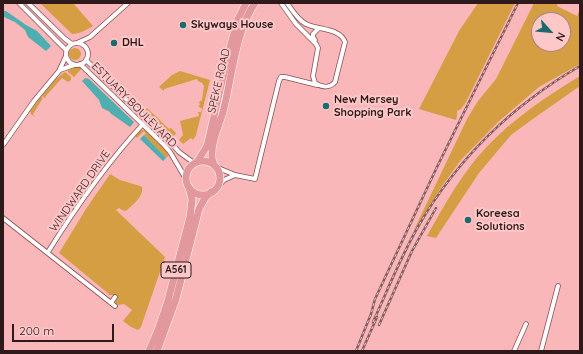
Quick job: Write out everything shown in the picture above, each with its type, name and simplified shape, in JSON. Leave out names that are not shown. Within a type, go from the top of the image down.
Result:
[{"type":"highway","name":"SPEKE ROAD","points":[[196,162],[210,138],[228,55],[238,19],[246,3]]},
{"type":"highway","name":"SPEKE ROAD","points":[[215,166],[212,157],[214,139],[224,110],[242,32],[247,17],[255,3]]},
{"type":"highway","points":[[186,179],[188,170],[196,162],[206,161],[215,166],[220,178],[213,190],[206,194],[196,193],[189,187]]},
{"type":"highway","name":"A561","points":[[149,351],[170,307],[191,210],[192,200],[186,179]]},
{"type":"highway","name":"A561","points":[[157,351],[199,209],[205,198],[213,190]]},
{"type":"street","points":[[3,144],[34,101],[59,71],[66,56],[66,50],[19,3]]},
{"type":"street","points":[[28,3],[72,44]]},
{"type":"street","points":[[66,50],[72,44],[90,38],[128,3]]},
{"type":"street","points":[[281,3],[296,24],[316,44]]},
{"type":"street","points":[[215,166],[235,175],[255,178],[281,77],[329,87],[335,82],[346,42],[344,37],[338,33],[302,22],[287,3]]},
{"type":"street","points":[[308,83],[313,76],[318,54],[318,48],[316,41],[313,38],[313,34],[319,28]]},
{"type":"street","points":[[86,48],[90,38]]},
{"type":"street","points":[[59,71],[80,64],[86,60],[88,53],[86,48],[83,44],[77,43]]},
{"type":"street","points":[[66,56],[69,62],[74,65]]},
{"type":"street","name":"ESTUARY BOULEVARD","points":[[86,60],[179,152],[196,162]]},
{"type":"street","name":"ESTUARY BOULEVARD","points":[[80,64],[170,152],[186,179]]},
{"type":"street","points":[[313,76],[315,83],[319,86]]},
{"type":"street","name":"WINDWARD DRIVE","points":[[48,252],[103,170],[143,124]]},
{"type":"street","points":[[213,190],[224,180],[235,175]]},
{"type":"street","points":[[3,218],[115,306]]},
{"type":"street","points":[[541,351],[558,286]]},
{"type":"street","points":[[111,303],[115,297]]},
{"type":"street","points":[[514,351],[526,324]]},
{"type":"shaded area","points":[[40,3],[73,3],[93,26],[80,33],[72,34]]},
{"type":"shaded area","points":[[478,3],[515,3],[466,102],[461,109],[457,111],[456,120],[419,109],[459,31]]},
{"type":"shaded area","points":[[534,3],[558,3],[557,6],[569,12],[531,12],[531,52],[571,52],[571,13],[577,16],[580,9],[580,64],[539,87],[498,122],[461,160],[442,186],[413,232],[467,119],[478,101],[496,79]]},
{"type":"shaded area","points":[[75,48],[79,50],[81,54],[79,58],[75,60],[71,58],[69,54],[71,50]]},
{"type":"shaded area","points":[[75,67],[82,68],[74,77],[67,71]]},
{"type":"shaded area","points":[[180,71],[210,80],[196,135],[193,140],[191,138],[183,144],[179,140],[183,135],[180,121],[199,116],[198,112],[201,112],[202,109],[198,106],[200,105],[199,102],[202,100],[204,86],[197,79],[164,89],[164,91],[159,87],[172,75]]},
{"type":"shaded area","points":[[65,72],[71,77],[71,80],[68,82],[62,78],[45,97],[46,99],[42,96],[56,79]]},
{"type":"shaded area","points":[[580,76],[580,86],[511,135],[479,173],[436,238],[427,236],[463,176],[480,154],[506,128],[520,117],[549,95]]},
{"type":"shaded area","points":[[41,97],[43,98],[33,114],[35,117],[30,111]]},
{"type":"shaded area","points":[[147,108],[169,129],[171,128],[176,133],[175,135],[172,136],[145,110]]},
{"type":"shaded area","points":[[141,130],[148,132],[161,145],[169,155],[166,158],[144,135],[146,133],[144,131],[137,138],[135,136]]},
{"type":"shaded area","points":[[110,174],[120,180],[142,187],[139,197],[126,211],[119,208],[116,210],[165,257],[141,327],[138,330],[123,321],[132,310],[124,304],[118,305],[115,302],[118,298],[113,295],[108,295],[109,294],[59,253]]},
{"type":"water","points":[[3,11],[6,11],[37,31],[51,46],[46,51],[28,37],[25,30],[15,22],[3,16]]},
{"type":"water","points":[[85,78],[89,79],[134,122],[130,127],[102,108],[99,100],[82,81]]},
{"type":"water","points":[[144,135],[166,158],[163,161],[140,139]]},
{"type":"railway","points":[[356,351],[371,314],[375,299],[437,167],[518,3]]},
{"type":"railway","points":[[373,322],[412,237],[451,177],[489,135],[510,116],[555,81],[580,66]]},
{"type":"railway","points":[[379,325],[412,251],[436,208]]},
{"type":"railway","points":[[362,351],[377,317]]},
{"type":"place","name":"Skyways House","points":[[183,25]]},
{"type":"place","name":"DHL","points":[[114,43]]},
{"type":"place","name":"New Mersey Shopping Park","points":[[326,106]]},
{"type":"place","name":"Koreesa Solutions","points":[[468,220]]}]
